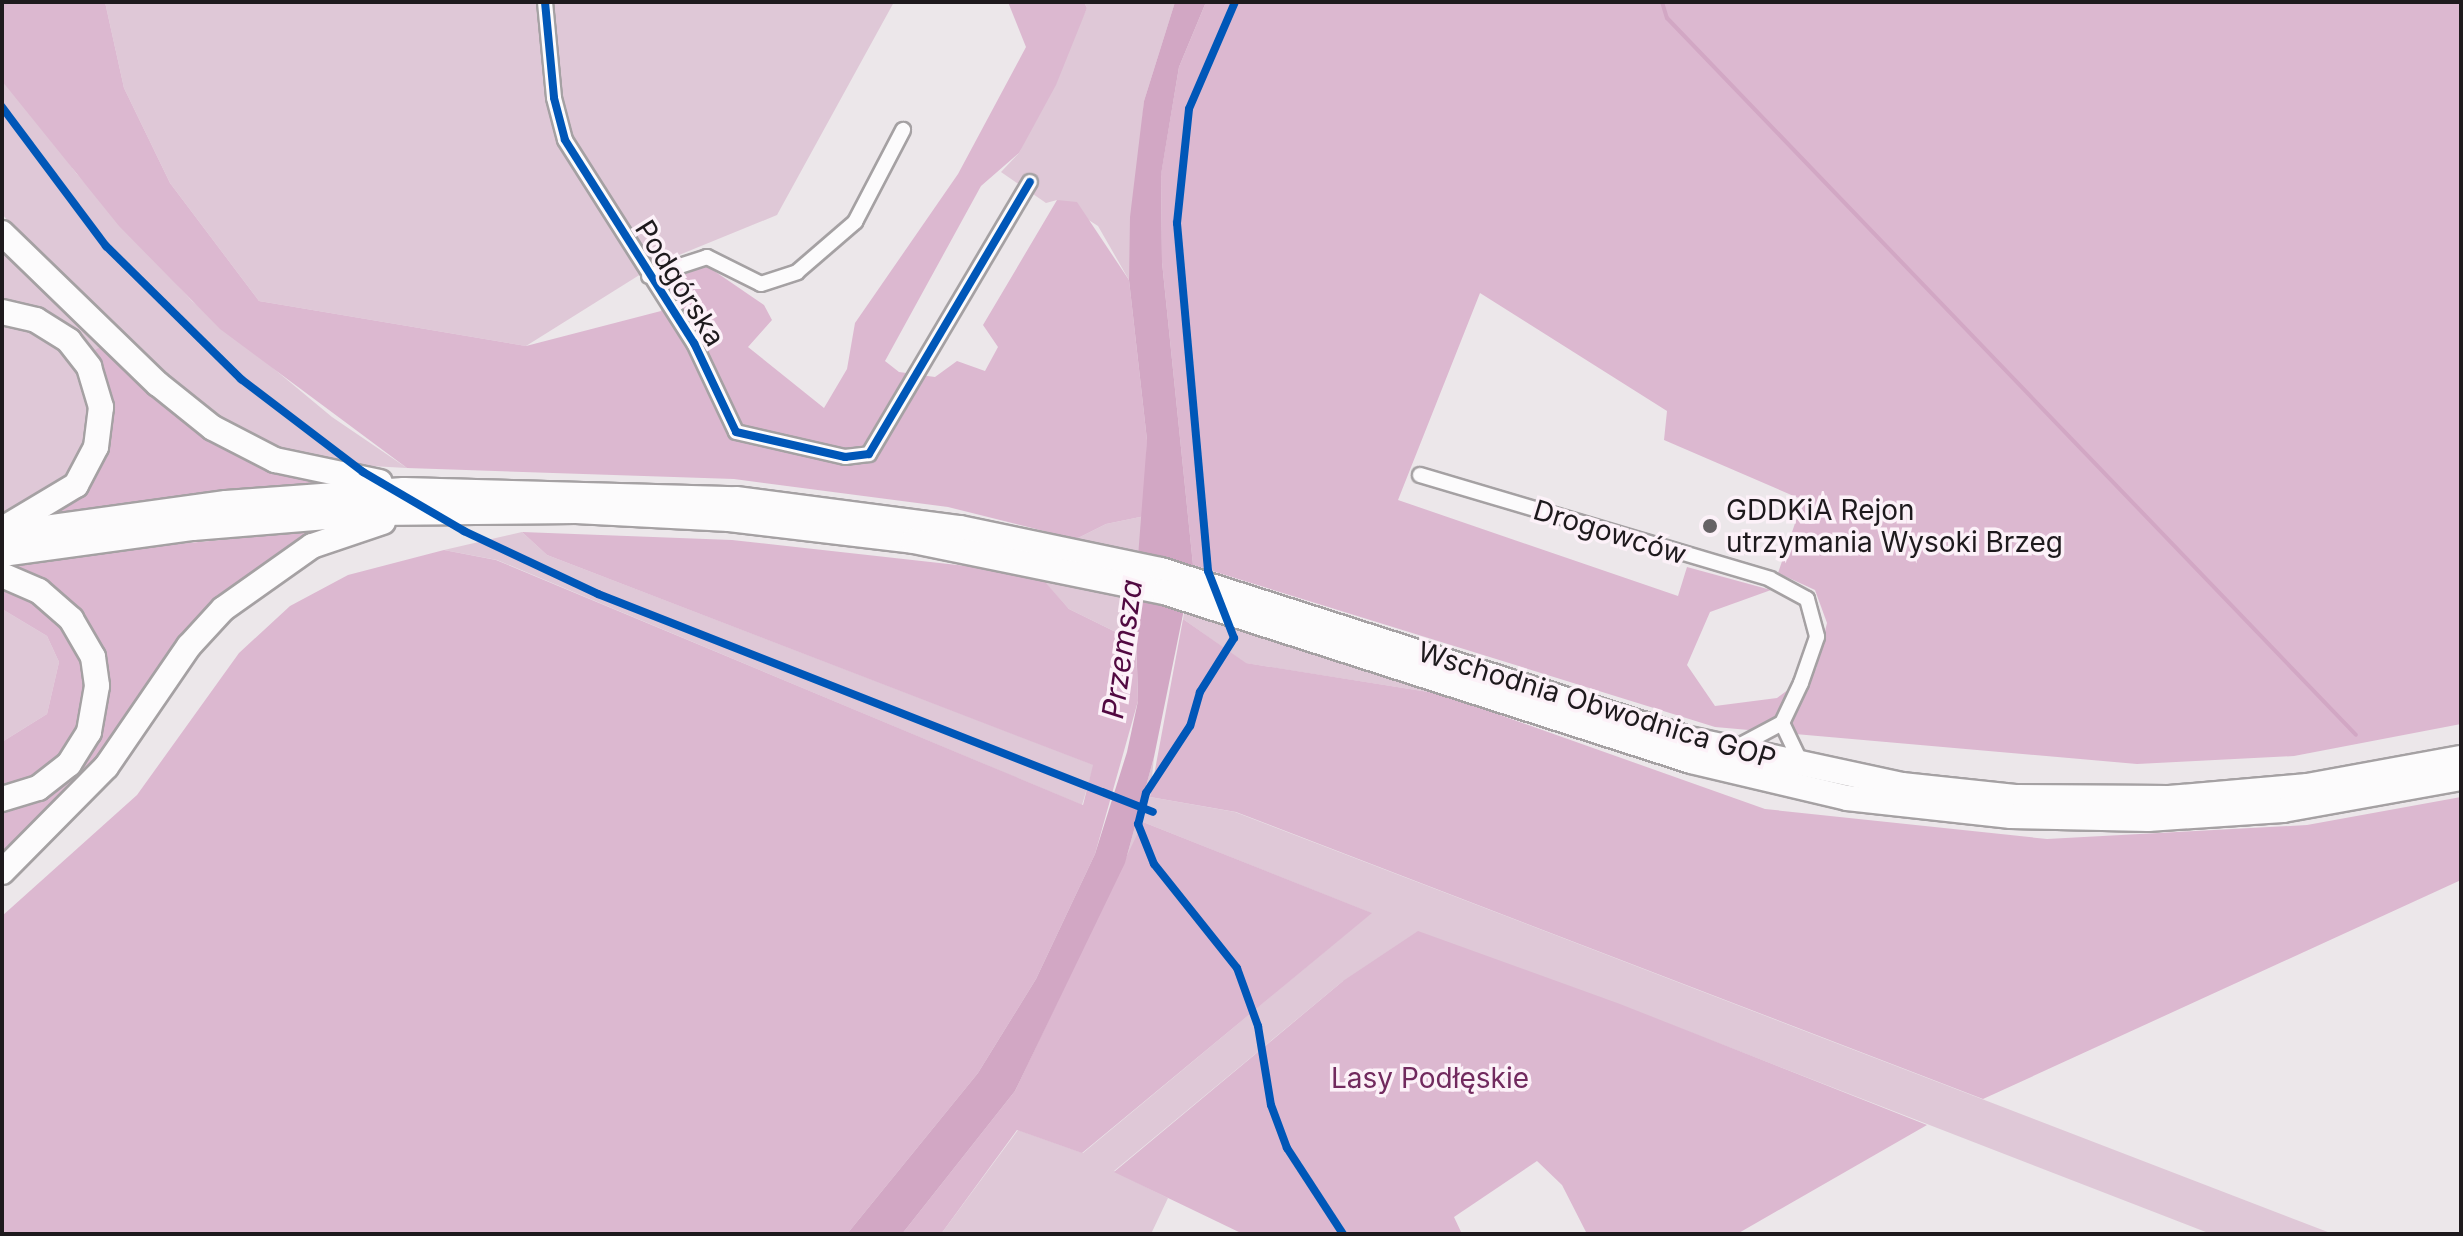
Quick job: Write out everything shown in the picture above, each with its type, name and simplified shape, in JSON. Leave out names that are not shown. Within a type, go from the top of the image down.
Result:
[{"type":"highway","points":[[2,233],[158,384],[226,437],[288,464],[404,501]]},
{"type":"highway","points":[[2,312],[46,325],[79,351],[97,385],[101,419],[91,460],[76,485],[48,507],[2,531]]},
{"type":"highway","points":[[2,554],[404,501]]},
{"type":"highway","points":[[2,872],[106,767],[189,646],[223,609],[312,546],[404,501]]},
{"type":"highway","points":[[2,531],[226,503],[404,501],[729,519],[1089,564],[1309,624]]},
{"type":"highway","points":[[2,575],[39,591],[71,619],[93,657],[97,686],[89,732],[69,764],[38,788],[2,799]]},
{"type":"highway","name":"Wschodnia Obwodnica GOP","points":[[1309,624],[1729,750],[1804,768],[1986,795],[2123,799],[2307,786],[2461,758]]},
{"type":"highway","name":"Wschodnia Obwodnica GOP","points":[[1309,624],[1691,761],[1899,805],[2069,819],[2194,817],[2339,802],[2461,778]]},
{"type":"street","name":"Podgórska","points":[[545,2],[554,98],[565,140],[694,343],[736,432],[845,457],[869,454],[1030,182]]},
{"type":"street","name":"Podgórska","points":[[649,276],[707,257],[761,284],[789,277],[855,222],[903,130]]},
{"type":"street","name":"Drogowców","points":[[1420,475],[1793,589],[1815,615],[1817,637],[1782,723]]},
{"type":"street","points":[[1729,750],[1782,723],[1804,768]]},
{"type":"shaded area","points":[[105,2],[894,2],[777,215],[657,264],[526,346],[259,301],[170,183],[124,88]]},
{"type":"shaded area","points":[[1084,2],[1175,2],[1144,101],[1129,280],[1098,226],[1057,200],[1046,203],[1001,172],[1019,153],[1087,8]]},
{"type":"shaded area","points":[[1175,2],[1206,2],[1179,67],[1161,175],[1162,262],[1193,565],[1154,757],[1125,863],[1015,1091],[902,1234],[847,1234],[978,1073],[1036,979],[1095,854],[1127,752],[1138,701],[1135,596],[1147,440],[1129,280],[1130,217],[1144,101]]},
{"type":"shaded area","points":[[2,70],[76,173],[192,301],[332,417],[407,468],[316,463],[259,445],[221,423],[161,374],[58,277],[2,214]]},
{"type":"shaded area","points":[[2,239],[107,343],[87,354],[2,305]]},
{"type":"shaded area","points":[[2,314],[58,337],[96,401],[82,473],[2,517]]},
{"type":"shaded area","points":[[1145,516],[1140,553],[1076,539],[1106,524]]},
{"type":"shaded area","points":[[522,532],[547,555],[1094,765],[1082,805],[497,560],[444,550]]},
{"type":"shaded area","points":[[1038,575],[1135,596],[1136,642],[1069,609]]},
{"type":"shaded area","points":[[1185,608],[1293,640],[1441,694],[1245,663],[1183,619]]},
{"type":"shaded area","points":[[2,609],[47,636],[59,662],[47,714],[2,742]]},
{"type":"shaded area","points":[[1154,757],[1150,797],[1235,812],[2333,1234],[2211,1234],[1620,1005],[1343,981],[1114,1171],[1168,1198],[1151,1234],[941,1234],[1018,1130],[1083,1153],[1371,913],[1143,822],[1125,863]]},
{"type":"green space","points":[[2,2],[105,2],[124,88],[170,183],[259,301],[526,346],[661,311],[674,278],[707,266],[764,305],[772,320],[748,347],[824,408],[847,369],[855,323],[958,174],[1026,47],[1008,2],[1084,2],[1087,8],[1056,85],[1019,153],[981,186],[885,361],[899,372],[935,377],[957,361],[985,371],[998,347],[983,325],[1057,200],[1077,202],[1129,280],[1147,440],[1145,516],[1106,524],[1076,539],[948,507],[734,479],[407,468],[220,329],[119,226],[2,81]]},
{"type":"green space","points":[[1206,2],[2461,2],[2461,724],[2294,756],[2137,764],[1715,727],[1193,565],[1162,262],[1161,174],[1179,67]],"holes":[[[1480,293],[1667,411],[1664,440],[1803,500],[1778,573],[1815,590],[1827,623],[1816,669],[1777,698],[1715,706],[1687,665],[1710,612],[1771,590],[1687,567],[1678,596],[1398,500]]]},
{"type":"green space","points":[[107,343],[208,430],[363,482],[30,520],[93,472],[87,354]]},
{"type":"green space","points":[[340,529],[257,572],[103,761],[2,867],[2,807],[73,769],[99,656],[2,560]]},
{"type":"green space","points":[[522,532],[732,540],[1038,574],[1069,609],[1136,642],[1138,701],[1095,854],[1036,979],[978,1073],[847,1234],[2,1234],[2,916],[137,795],[239,653],[290,606],[348,575],[444,550],[496,560],[1083,805],[1093,765],[547,555]]},
{"type":"green space","points":[[2,582],[32,595],[78,642],[90,705],[53,771],[2,787],[2,742],[47,714],[59,662],[47,636],[2,609]]},
{"type":"green space","points":[[1183,619],[1246,663],[1441,694],[1765,809],[2047,839],[2307,825],[2461,797],[2461,880],[1983,1099],[1236,812],[1150,797]]},
{"type":"green space","points":[[1143,822],[1372,913],[1082,1153],[1017,1130],[941,1234],[902,1234],[1015,1091]]},
{"type":"green space","name":"Lasy Podłęskie","points":[[1418,931],[1620,1004],[1927,1125],[1737,1234],[1587,1234],[1562,1185],[1537,1161],[1454,1217],[1462,1234],[1243,1234],[1114,1172],[1343,981]]},
{"type":"waterway","points":[[1662,2],[1667,18],[2356,735]]},
{"type":"cycle path","points":[[545,2],[554,98],[565,140],[694,343],[736,432],[845,457],[869,454],[1030,182]]},
{"type":"cycle path","points":[[1235,2],[1189,109],[1177,223],[1208,571],[1234,638],[1200,692],[1190,726],[1146,793],[1138,824],[1154,864],[1237,968],[1258,1026],[1271,1105],[1287,1148],[1343,1234]]},
{"type":"cycle path","points":[[2,107],[106,246],[241,379],[363,472],[464,531],[598,594],[1153,812]]},
{"type":"place","name":"GDDKiA Rejon utrzymania Wysoki Brzeg","points":[[1710,526]]},
{"type":"water label","name":"Przemsza","points":[[1122,649]]}]
